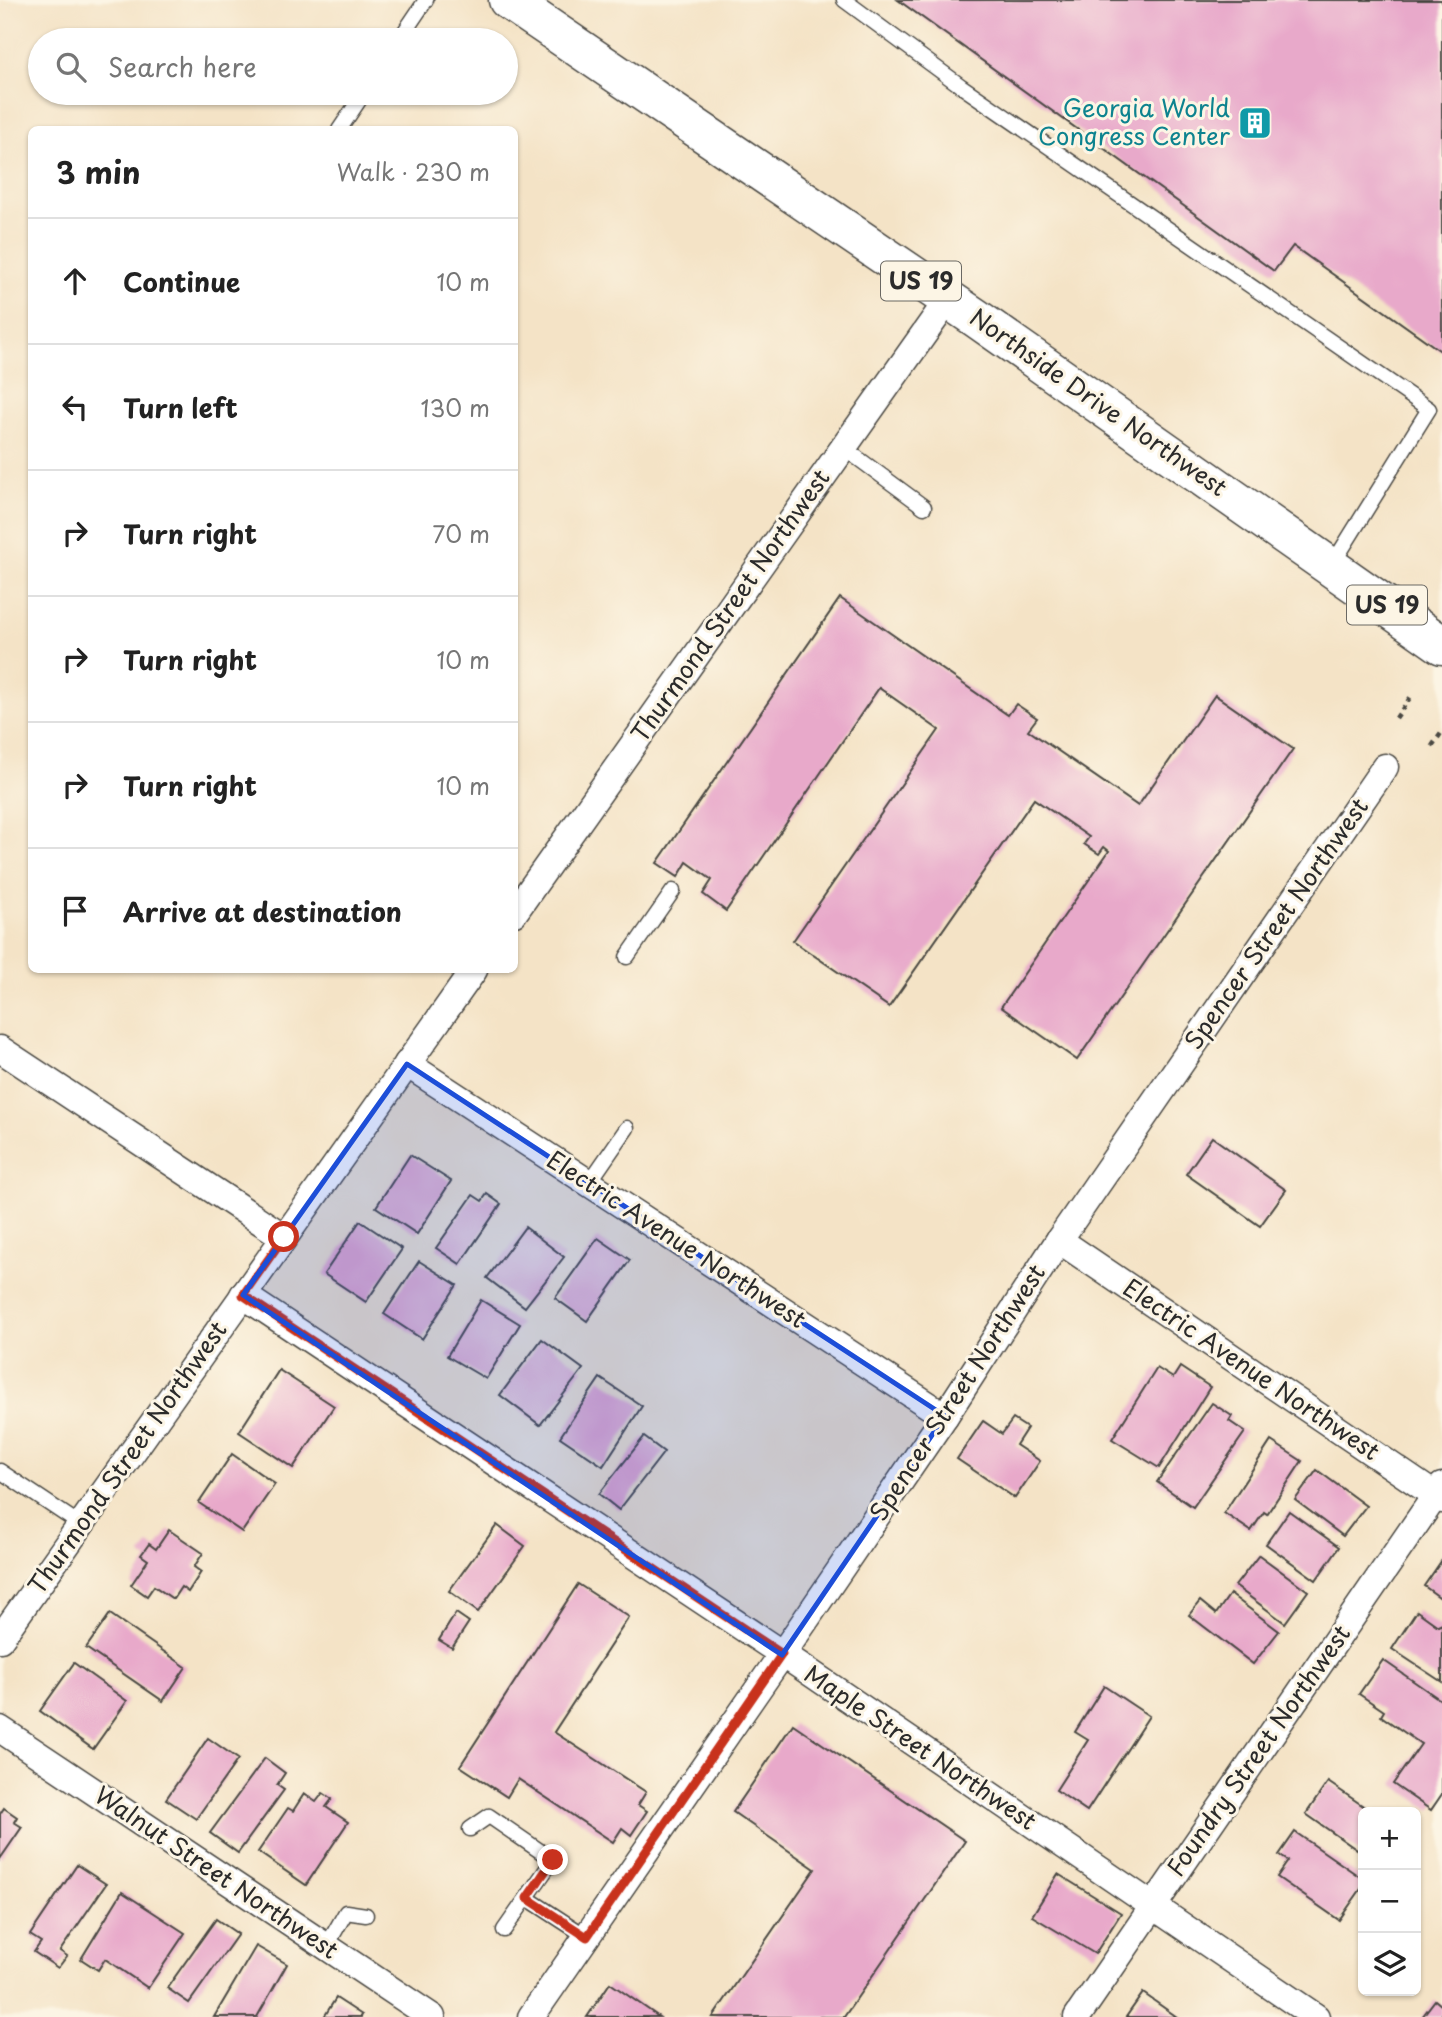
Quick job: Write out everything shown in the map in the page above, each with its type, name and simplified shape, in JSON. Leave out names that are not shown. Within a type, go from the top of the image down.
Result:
[{"type":"main road","name":"Northside Drive Northwest","points":[[508,0],[948,300],[1442,645]]},
{"type":"street","name":"Thurmond Street Northwest","points":[[518,906],[948,300]]},
{"type":"street","name":"Spencer Street Northwest","points":[[531,2017],[945,1416],[1059,1240],[1385,767]]},
{"type":"street","name":"Thurmond Street Northwest","points":[[0,1639],[472,973]]},
{"type":"street","points":[[0,1049],[284,1237]]},
{"type":"street","name":"Electric Avenue Northwest","points":[[407,1064],[945,1416]]},
{"type":"street","name":"Electric Avenue Northwest","points":[[1059,1240],[1440,1494]]},
{"type":"street","name":"Maple Street Northwest","points":[[243,1295],[782,1654],[1316,2017]]},
{"type":"street","name":"Foundry Street Northwest","points":[[1077,2017],[1440,1494]]},
{"type":"street","name":"Walnut Street Northwest","points":[[0,1729],[432,2017]]},
{"type":"lane","points":[[407,28],[426,0]]},
{"type":"lane","points":[[844,0],[961,86],[1429,409],[1332,566]]},
{"type":"lane","points":[[342,126],[356,105]]},
{"type":"lane","points":[[844,448],[924,507]]},
{"type":"lane","points":[[627,957],[673,891]]},
{"type":"lane","points":[[589,1183],[627,1128]]},
{"type":"lane","points":[[0,1471],[80,1525]]},
{"type":"lane","points":[[470,1829],[489,1816],[553,1860],[505,1930]]},
{"type":"lane","points":[[527,1898],[587,1937]]},
{"type":"lane","points":[[326,1947],[346,1912],[366,1915]]},
{"type":"path","points":[[1396,718],[1412,695]]},
{"type":"path","points":[[1432,746],[1442,732]]},
{"type":"highlighted area","points":[[407,1064],[945,1416],[782,1655],[243,1295]]},
{"type":"building","name":"Georgia World Congress Center","points":[[898,0],[1442,0],[1442,352],[1293,246],[1274,271]]},
{"type":"building","points":[[840,598],[1008,715],[1016,704],[1037,718],[1028,730],[1138,806],[1215,695],[1293,749],[1077,1060],[1001,1007],[1109,851],[1104,847],[1099,854],[1084,844],[1089,837],[1034,799],[889,1007],[793,941],[939,730],[879,688],[726,911],[703,894],[712,880],[687,862],[678,877],[657,863]]},
{"type":"building","points":[[1212,1137],[1286,1190],[1260,1226],[1186,1174]]},
{"type":"building","points":[[410,1155],[451,1181],[417,1234],[376,1207]]},
{"type":"building","points":[[487,1194],[501,1204],[460,1264],[436,1248],[473,1195],[482,1201]]},
{"type":"building","points":[[360,1221],[402,1249],[366,1302],[324,1274]]},
{"type":"building","points":[[525,1227],[564,1257],[525,1307],[487,1278]]},
{"type":"building","points":[[598,1238],[630,1260],[587,1321],[555,1298]]},
{"type":"building","points":[[419,1261],[457,1285],[422,1339],[384,1314]]},
{"type":"building","points":[[481,1300],[520,1324],[486,1379],[447,1356]]},
{"type":"building","points":[[542,1339],[583,1369],[540,1425],[500,1395]]},
{"type":"building","points":[[1180,1367],[1210,1387],[1159,1468],[1112,1439],[1157,1368],[1173,1378]]},
{"type":"building","points":[[279,1370],[334,1406],[293,1468],[239,1432]]},
{"type":"building","points":[[600,1378],[642,1406],[603,1466],[560,1437]]},
{"type":"building","points":[[1212,1403],[1232,1416],[1229,1421],[1245,1432],[1193,1507],[1157,1482]]},
{"type":"building","points":[[1013,1419],[1027,1428],[1016,1445],[1040,1461],[1015,1498],[957,1459],[983,1421],[1002,1434]]},
{"type":"building","points":[[644,1437],[664,1452],[619,1510],[599,1494]]},
{"type":"building","points":[[1271,1441],[1302,1461],[1267,1514],[1264,1512],[1251,1531],[1224,1513]]},
{"type":"building","points":[[232,1454],[275,1484],[242,1532],[199,1503]]},
{"type":"building","points":[[1317,1470],[1366,1506],[1343,1536],[1295,1500]]},
{"type":"building","points":[[1289,1511],[1339,1547],[1316,1580],[1266,1544]]},
{"type":"building","points":[[497,1525],[525,1546],[478,1612],[449,1591]]},
{"type":"building","points":[[169,1530],[203,1553],[194,1567],[201,1572],[188,1592],[181,1587],[173,1599],[154,1586],[147,1596],[131,1585],[148,1560],[141,1555],[149,1544],[156,1549]]},
{"type":"building","points":[[1259,1555],[1308,1591],[1285,1623],[1235,1586]]},
{"type":"building","points":[[1442,1560],[1442,1599],[1424,1586]]},
{"type":"building","points":[[578,1584],[629,1617],[554,1732],[646,1792],[638,1805],[647,1811],[631,1835],[622,1828],[613,1842],[518,1779],[507,1797],[460,1766]]},
{"type":"building","points":[[1230,1594],[1279,1631],[1253,1664],[1189,1615],[1200,1601],[1216,1614]]},
{"type":"building","points":[[1417,1611],[1438,1626],[1442,1624],[1442,1682],[1392,1649]]},
{"type":"building","points":[[456,1613],[469,1622],[452,1648],[439,1640]]},
{"type":"building","points":[[110,1614],[186,1667],[163,1701],[86,1648]]},
{"type":"building","points":[[1383,1660],[1442,1701],[1442,1794],[1431,1810],[1393,1784],[1421,1744],[1381,1716],[1384,1711],[1359,1694]]},
{"type":"building","points":[[74,1663],[127,1701],[93,1749],[40,1711]]},
{"type":"building","points":[[1104,1686],[1149,1716],[1087,1811],[1056,1790],[1088,1740],[1075,1732]]},
{"type":"building","points":[[793,1724],[965,1841],[844,2017],[713,2017],[815,1869],[733,1812]]},
{"type":"building","points":[[208,1738],[238,1759],[196,1819],[166,1799]]},
{"type":"building","points":[[265,1758],[285,1773],[277,1785],[284,1790],[238,1853],[210,1833]]},
{"type":"building","points":[[1328,1782],[1365,1807],[1358,1807],[1358,1850],[1306,1814]]},
{"type":"building","points":[[323,1793],[332,1799],[326,1807],[348,1822],[306,1885],[258,1852],[288,1808],[293,1811],[304,1794],[316,1802]]},
{"type":"building","points":[[4,1808],[17,1817],[14,1822],[22,1827],[0,1859],[0,1814]]},
{"type":"building","points":[[1295,1832],[1358,1876],[1358,1893],[1339,1920],[1277,1877],[1288,1861],[1279,1855]]},
{"type":"building","points":[[77,1865],[106,1884],[60,1951],[67,1956],[58,1968],[34,1952],[41,1942],[30,1935]]},
{"type":"building","points":[[1058,1874],[1121,1913],[1095,1954],[1032,1916]]},
{"type":"building","points":[[122,1892],[185,1933],[148,1988],[105,1959],[98,1970],[81,1959]]},
{"type":"building","points":[[216,1919],[238,1934],[189,2003],[167,1988]]},
{"type":"building","points":[[256,1946],[287,1964],[257,2017],[214,2017]]},
{"type":"building","points":[[610,1983],[659,2017],[587,2017]]},
{"type":"building","points":[[1143,1993],[1177,2017],[1126,2017]]},
{"type":"building","points":[[336,1998],[362,2015],[361,2017],[324,2017]]},
{"type":"building","points":[[1435,2000],[1442,2006],[1442,2017],[1422,2017]]},
{"type":"place","name":"Georgia World Congress Center","points":[[1255,123]]},
{"type":"route","points":[[284,1237],[243,1295],[782,1654],[587,1937],[527,1898],[553,1860]]}]
